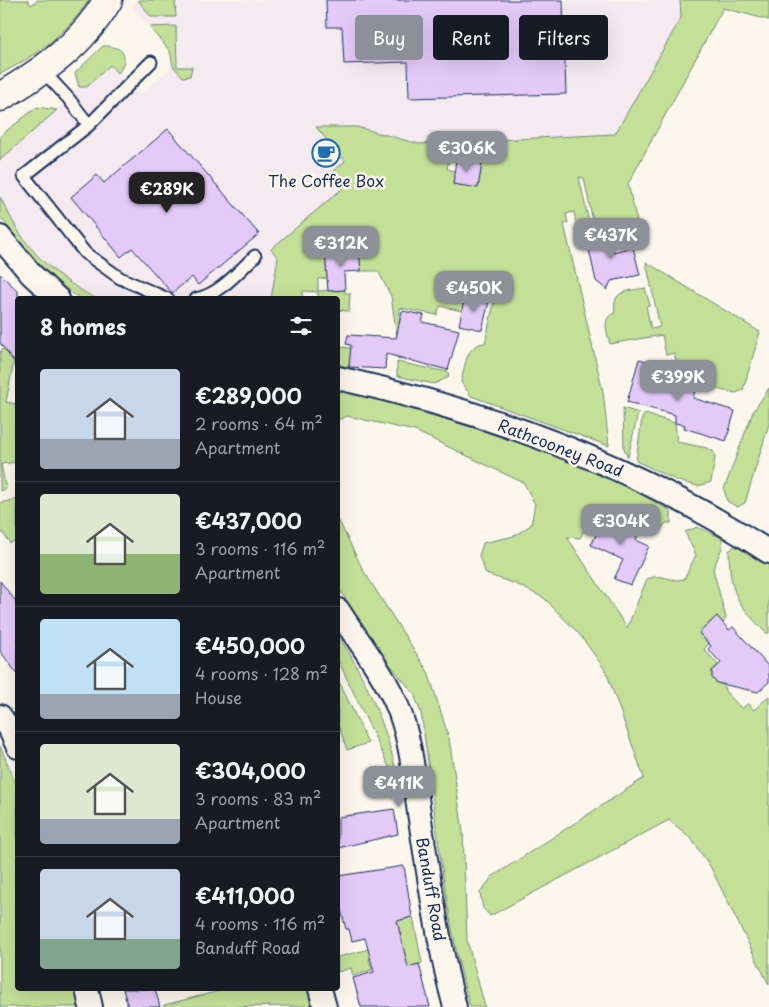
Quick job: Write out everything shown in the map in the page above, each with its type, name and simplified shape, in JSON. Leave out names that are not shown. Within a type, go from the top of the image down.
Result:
[{"type":"main road","points":[[0,97],[43,71],[88,29],[108,0]]},
{"type":"street","points":[[0,238],[31,274],[55,296]]},
{"type":"street","name":"Rathcooney Road","points":[[340,379],[447,406],[521,430],[614,466],[704,513],[769,552]]},
{"type":"street","name":"Banduff Road","points":[[340,613],[385,681],[396,704],[404,728],[411,759],[436,914],[455,1007]]},
{"type":"street","points":[[87,991],[91,1007]]},
{"type":"street","points":[[321,991],[325,1007]]},
{"type":"lane","points":[[151,62],[89,125],[24,176],[85,253],[120,278],[161,296]]},
{"type":"lane","points":[[43,71],[68,98],[89,125]]},
{"type":"lane","points":[[209,296],[230,280],[255,256]]},
{"type":"shaded area","points":[[136,0],[680,0],[681,18],[616,134],[419,144],[357,127],[357,189],[278,258],[272,296],[91,296],[57,274],[0,217],[0,136],[37,107],[57,110],[79,87],[75,73],[98,51],[139,95],[173,66],[170,51],[133,8]]},
{"type":"green space","points":[[0,0],[28,0],[31,5],[38,0],[89,0],[71,23],[49,43],[38,52],[0,74]]},
{"type":"green space","points":[[138,0],[175,0],[176,17],[151,17]]},
{"type":"green space","points":[[680,0],[769,0],[769,20],[723,8],[628,184],[638,226],[617,233],[604,227],[595,231],[584,178],[579,177],[592,236],[579,238],[574,212],[566,214],[568,223],[564,224],[603,392],[609,446],[471,396],[461,382],[464,369],[467,357],[474,347],[485,343],[494,302],[465,296],[462,311],[440,306],[437,315],[400,308],[399,323],[419,326],[413,361],[397,358],[397,336],[391,296],[378,271],[361,271],[359,251],[325,253],[327,278],[318,279],[318,291],[345,290],[345,293],[350,293],[349,311],[340,310],[340,296],[318,296],[318,292],[303,291],[302,296],[272,296],[278,258],[271,249],[344,187],[332,173],[345,161],[316,127],[357,127],[419,144],[615,134],[681,18]],"holes":[[[449,158],[482,163],[478,187],[453,184],[455,171],[447,169]]]},
{"type":"green space","points":[[176,26],[177,67],[192,67],[190,76],[183,77],[173,66],[170,51],[149,27]]},
{"type":"green space","points":[[103,46],[116,48],[123,53],[124,62],[122,68],[118,74],[110,65],[87,87],[79,87],[75,73]]},
{"type":"green space","points":[[37,107],[57,110],[0,160],[0,136]]},
{"type":"green space","points":[[0,197],[30,248],[66,280],[92,296],[76,296],[42,270],[0,217]]},
{"type":"green space","points":[[646,262],[760,332],[743,390],[736,393],[705,387],[705,382],[680,376],[674,353],[666,355],[662,335],[610,344],[606,322],[615,313],[618,296],[626,291],[645,288],[650,305],[646,306],[651,329],[660,327]]},
{"type":"green space","points":[[2,346],[15,356],[6,402],[15,404],[15,462],[1,464],[6,489],[0,491],[0,352],[4,348]]},
{"type":"green space","points":[[340,347],[351,348],[349,367],[340,365]]},
{"type":"green space","points":[[397,362],[448,372],[449,377],[434,384],[397,376]]},
{"type":"green space","points":[[769,388],[769,424],[745,503],[737,507],[727,501],[724,489],[753,412]]},
{"type":"green space","points":[[340,390],[381,400],[484,431],[595,469],[671,511],[671,523],[666,523],[662,528],[655,530],[646,521],[606,508],[601,519],[589,522],[580,538],[567,537],[627,628],[647,579],[663,577],[674,580],[684,579],[696,555],[685,532],[697,527],[722,538],[722,548],[713,569],[726,618],[723,623],[717,616],[699,633],[709,644],[704,649],[718,665],[712,671],[713,679],[724,685],[725,691],[742,709],[748,703],[754,710],[769,696],[769,985],[710,866],[690,837],[669,820],[490,916],[483,908],[480,893],[492,877],[644,778],[606,671],[580,635],[544,598],[516,584],[486,574],[479,556],[483,543],[514,536],[531,525],[535,504],[524,483],[415,431],[347,416],[340,419]]},
{"type":"green space","points":[[623,408],[638,413],[628,457],[624,449]]},
{"type":"green space","points":[[645,414],[675,423],[677,442],[713,451],[715,458],[711,482],[698,486],[678,481],[636,461],[642,418]]},
{"type":"green space","points":[[15,499],[15,541],[10,543],[0,529],[0,503]]},
{"type":"green space","points":[[340,523],[363,570],[428,672],[449,738],[463,832],[467,940],[485,1007],[470,1007],[461,971],[441,861],[421,713],[414,694],[379,651],[340,590]]},
{"type":"green space","points":[[736,545],[769,563],[769,633],[766,633],[748,614],[737,597],[731,578],[729,551]]},
{"type":"green space","points":[[340,638],[359,670],[384,728],[399,788],[340,664]]},
{"type":"green space","points":[[340,683],[368,743],[347,750],[340,730]]},
{"type":"green space","points":[[0,746],[15,781],[15,991],[78,991],[83,1007],[0,1007]]},
{"type":"green space","points":[[413,917],[422,963],[399,970],[394,952],[369,959],[372,970],[353,976],[351,968],[340,971],[340,956],[402,941],[397,921]]},
{"type":"green space","points":[[219,991],[309,991],[311,1006],[164,1007],[164,1005]]},
{"type":"building","points":[[326,0],[563,0],[563,15],[519,15],[519,60],[565,60],[566,94],[409,98],[408,62],[344,64],[342,27],[327,27]]},
{"type":"building","points":[[168,129],[259,234],[198,285],[192,277],[172,293],[132,248],[121,257],[71,197],[97,175],[104,183]]},
{"type":"building","points":[[456,159],[482,163],[478,188],[453,184]]},
{"type":"building","points":[[608,231],[613,252],[633,247],[640,275],[611,281],[607,290],[596,281],[586,236]]},
{"type":"building","points":[[359,250],[361,271],[344,272],[345,290],[328,291],[325,252]]},
{"type":"building","points":[[0,274],[18,291],[18,296],[15,296],[15,363],[0,343]]},
{"type":"building","points":[[465,296],[489,301],[482,330],[459,325]]},
{"type":"building","points":[[402,311],[424,315],[422,322],[459,330],[448,370],[386,354],[385,369],[349,367],[351,345],[346,344],[348,335],[396,338]]},
{"type":"building","points":[[639,359],[663,366],[661,378],[697,384],[693,398],[735,411],[726,441],[684,428],[685,425],[675,423],[675,415],[627,402]]},
{"type":"building","points":[[606,513],[633,525],[631,529],[639,532],[636,540],[649,546],[631,585],[614,579],[623,560],[591,545]]},
{"type":"building","points":[[0,581],[15,600],[15,671],[0,651]]},
{"type":"building","points":[[717,616],[729,630],[733,627],[769,667],[769,682],[758,692],[717,683],[712,678],[712,671],[721,663],[708,649],[711,646],[699,633]]},
{"type":"building","points":[[394,809],[398,834],[340,848],[340,817]]},
{"type":"building","points":[[404,866],[412,917],[397,921],[408,967],[419,964],[430,1007],[361,1007],[353,978],[374,972],[365,938],[352,941],[349,929],[346,929],[340,906],[340,876]]},
{"type":"building","points":[[124,991],[156,991],[160,1007],[128,1007]]},
{"type":"place","name":"The Coffee Box","points":[[326,153]]}]
